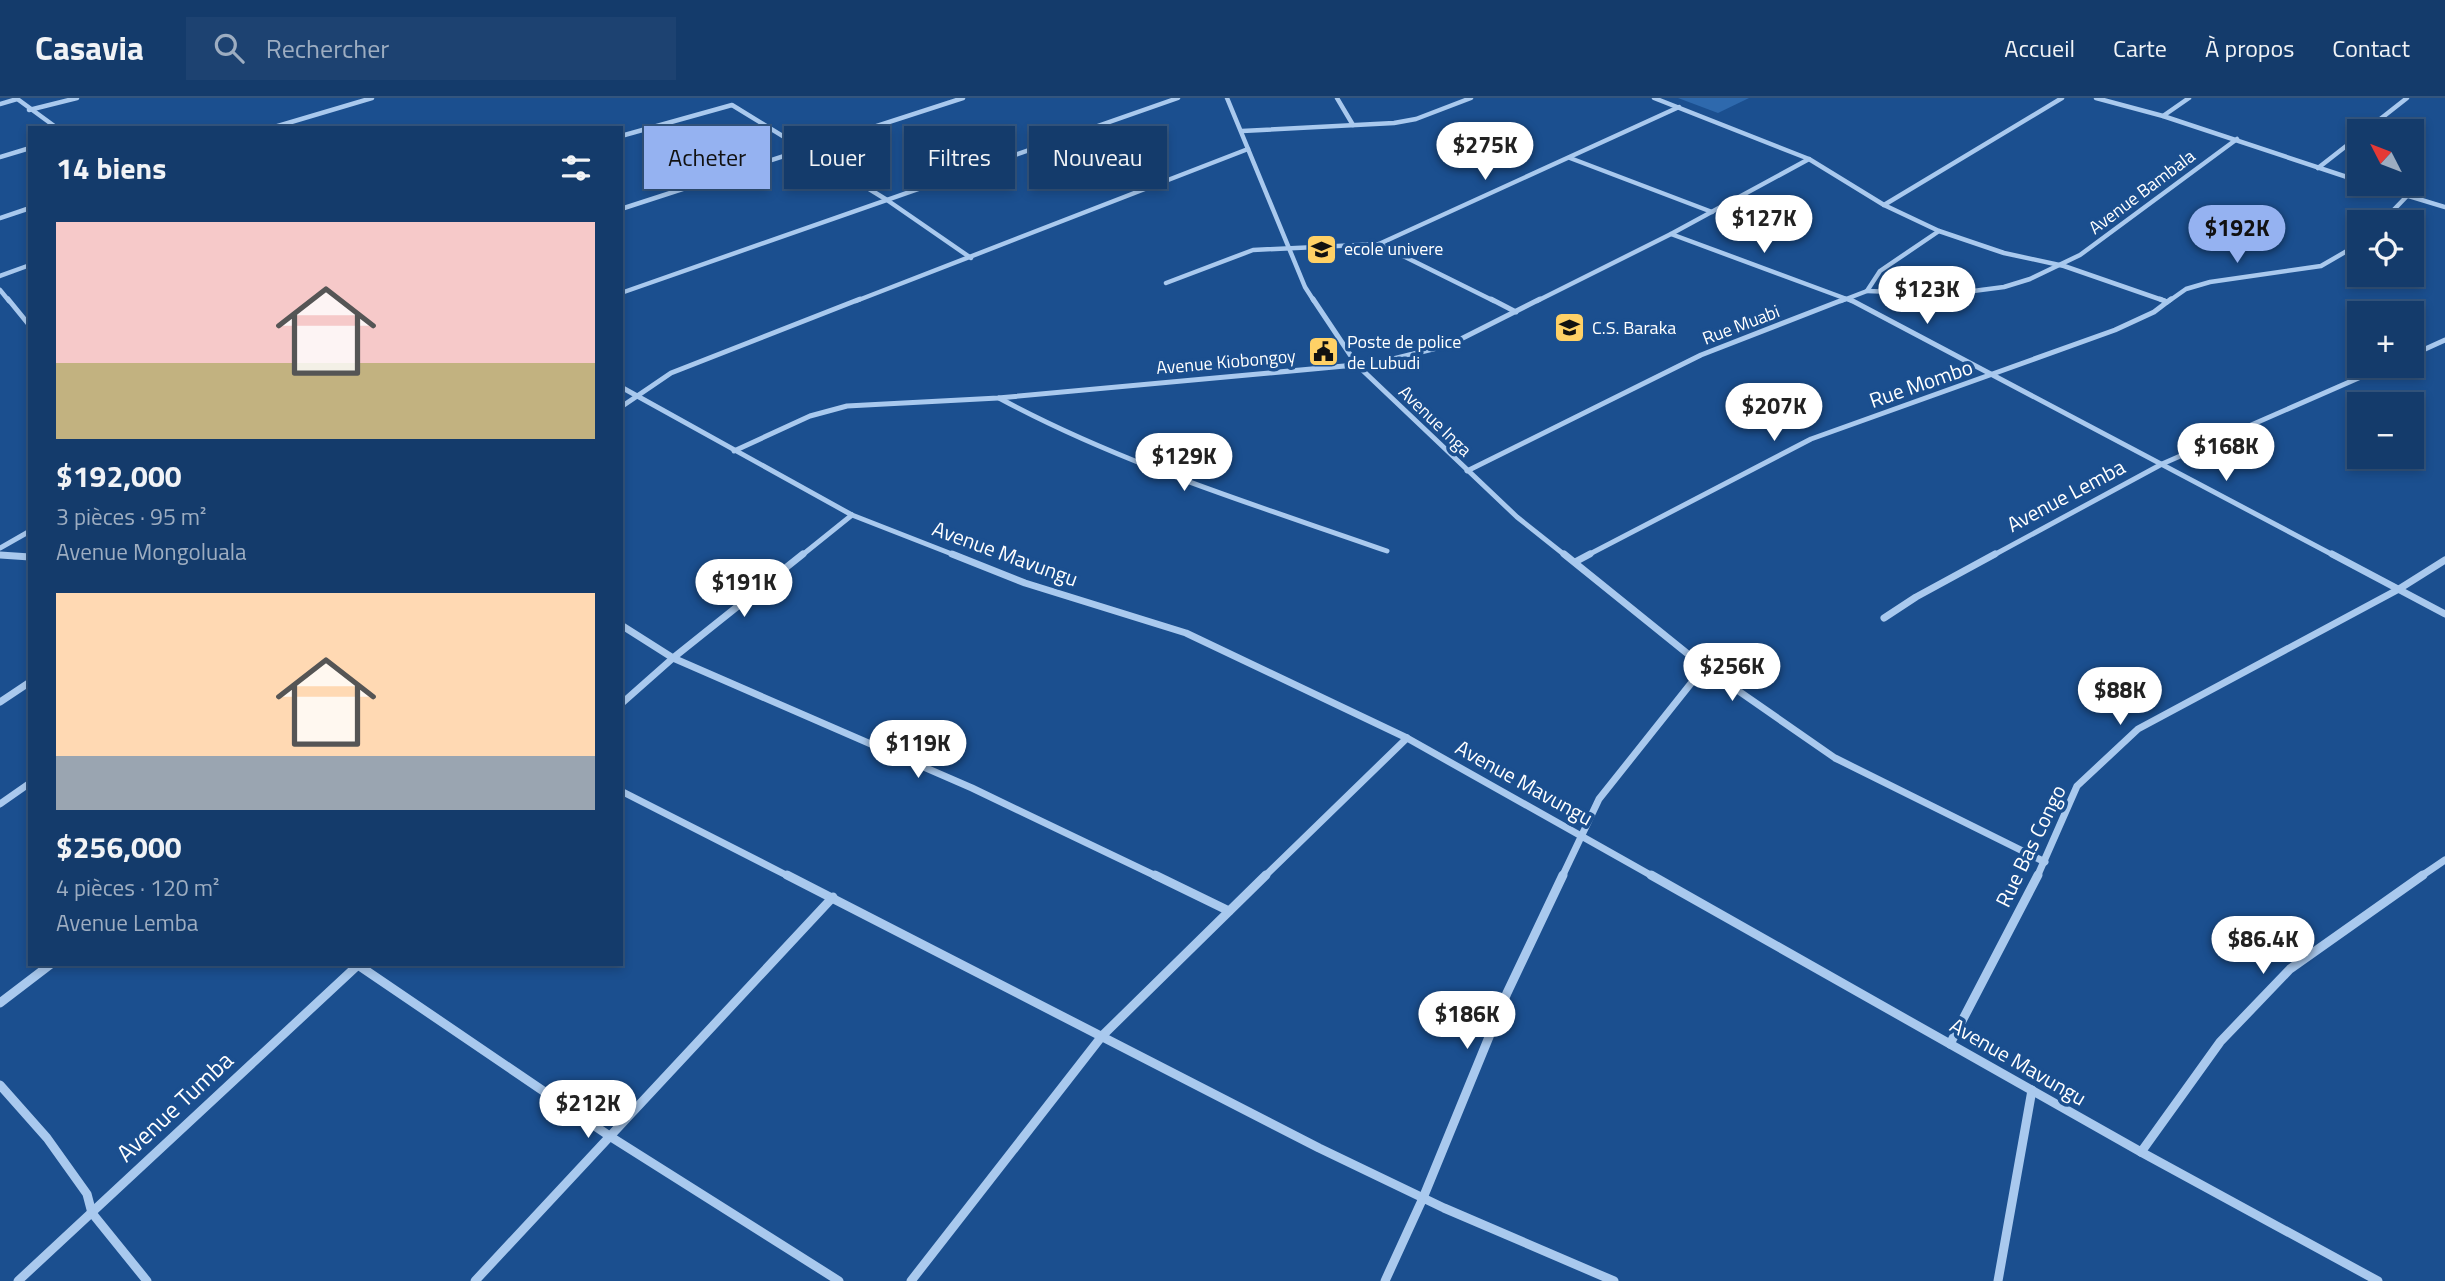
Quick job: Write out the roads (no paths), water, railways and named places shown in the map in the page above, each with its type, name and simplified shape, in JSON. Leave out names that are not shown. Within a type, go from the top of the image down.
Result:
[{"type":"street","points":[[29,110],[77,98]]},
{"type":"street","points":[[281,126],[372,98]]},
{"type":"street","points":[[873,126],[963,98]]},
{"type":"street","points":[[623,292],[1178,98]]},
{"type":"street","name":"Avenue Inga","points":[[1227,98],[1305,287],[1357,365],[1467,471],[1517,517],[1704,667],[1835,758],[2045,862]]},
{"type":"street","points":[[1337,98],[1353,125]]},
{"type":"street","points":[[1242,131],[1394,123],[1416,119],[1471,98]]},
{"type":"street","points":[[1654,98],[1809,159],[1884,205],[1939,231],[2004,253],[2064,266],[2168,302]]},
{"type":"street","points":[[1884,205],[2062,98]]},
{"type":"street","points":[[2096,98],[2237,139],[2347,177]]},
{"type":"street","points":[[2164,116],[2189,98]]},
{"type":"street","points":[[2380,119],[2407,98]]},
{"type":"street","points":[[0,104],[17,99],[54,126]]},
{"type":"street","points":[[623,135],[732,104],[784,136]]},
{"type":"street","points":[[1166,283],[1242,253],[1288,247],[1379,244],[1679,107]]},
{"type":"street","name":"Avenue Bambala","points":[[1867,291],[1913,296],[1968,294],[2028,282],[2064,266],[2237,139]]},
{"type":"street","points":[[2318,168],[2347,145]]},
{"type":"street","points":[[0,157],[28,149]]},
{"type":"street","points":[[623,406],[641,397],[648,387],[662,377],[686,367],[1248,149]]},
{"type":"street","points":[[623,208],[784,154]]},
{"type":"street","points":[[1570,158],[1712,212]]},
{"type":"street","name":"Avenue Kiobongoy","points":[[734,451],[810,416],[847,406],[998,398],[1377,363],[1449,345],[1671,234],[1809,159]]},
{"type":"street","points":[[869,189],[971,258]]},
{"type":"street","points":[[2394,210],[2407,196],[2445,207]]},
{"type":"street","points":[[0,218],[28,209]]},
{"type":"street","name":"Rue Muabi","points":[[1467,471],[1701,355],[1867,291],[1880,271],[1939,231]]},
{"type":"street","points":[[1671,234],[1847,299],[2445,614]]},
{"type":"street","points":[[1379,244],[1516,312]]},
{"type":"street","name":"Rue Mombo","points":[[1575,562],[1811,439],[2115,330],[2154,312],[2186,289],[2210,282],[2321,266],[2347,251]]},
{"type":"street","points":[[0,276],[28,266]]},
{"type":"street","points":[[0,290],[28,323]]},
{"type":"street","points":[[0,302],[9,299]]},
{"type":"street","points":[[2424,350],[2445,340]]},
{"type":"street","name":"Avenue Lemba","points":[[1884,618],[1916,597],[2162,464],[2359,378]]},
{"type":"street","name":"Avenue Mavungu","points":[[623,388],[852,515],[1025,583],[1186,633],[1407,738],[2141,1152],[2378,1281]]},
{"type":"street","points":[[998,398],[1051,426],[1164,472],[1387,551]]},
{"type":"street","points":[[623,702],[673,658],[852,515]]},
{"type":"street","points":[[0,548],[28,532]]},
{"type":"street","points":[[0,555],[28,557]]},
{"type":"street","name":"Rue Bas Congo","points":[[1950,1044],[2045,862],[2077,786],[2138,729],[2399,589],[2445,560]]},
{"type":"street","points":[[623,626],[673,658],[972,788],[1229,911]]},
{"type":"street","points":[[1385,1281],[1423,1198],[1507,993],[1599,799],[1704,667]]},
{"type":"street","points":[[0,702],[28,683]]},
{"type":"street","points":[[911,1281],[1102,1037],[1407,738]]},
{"type":"street","points":[[0,804],[28,784]]},
{"type":"street","points":[[623,792],[833,897],[1262,1119],[1423,1198],[1615,1281]]},
{"type":"street","points":[[2141,1152],[2220,1042],[2290,969],[2445,860]]},
{"type":"street","points":[[475,1281],[833,897]]},
{"type":"street","points":[[0,1003],[48,966]]},
{"type":"street","name":"Avenue Tumba","points":[[18,1281],[358,966]]},
{"type":"street","points":[[360,966],[611,1137],[839,1281]]},
{"type":"street","points":[[0,1085],[55,1149],[87,1194],[92,1213],[147,1281]]},
{"type":"street","points":[[1998,1281],[2032,1090]]},
{"type":"place","name":"ecole univere","points":[[1321,249]]},
{"type":"place","name":"C.S. Baraka","points":[[1569,328]]},
{"type":"place","name":"Poste de police de Lubudi","points":[[1324,352]]}]
